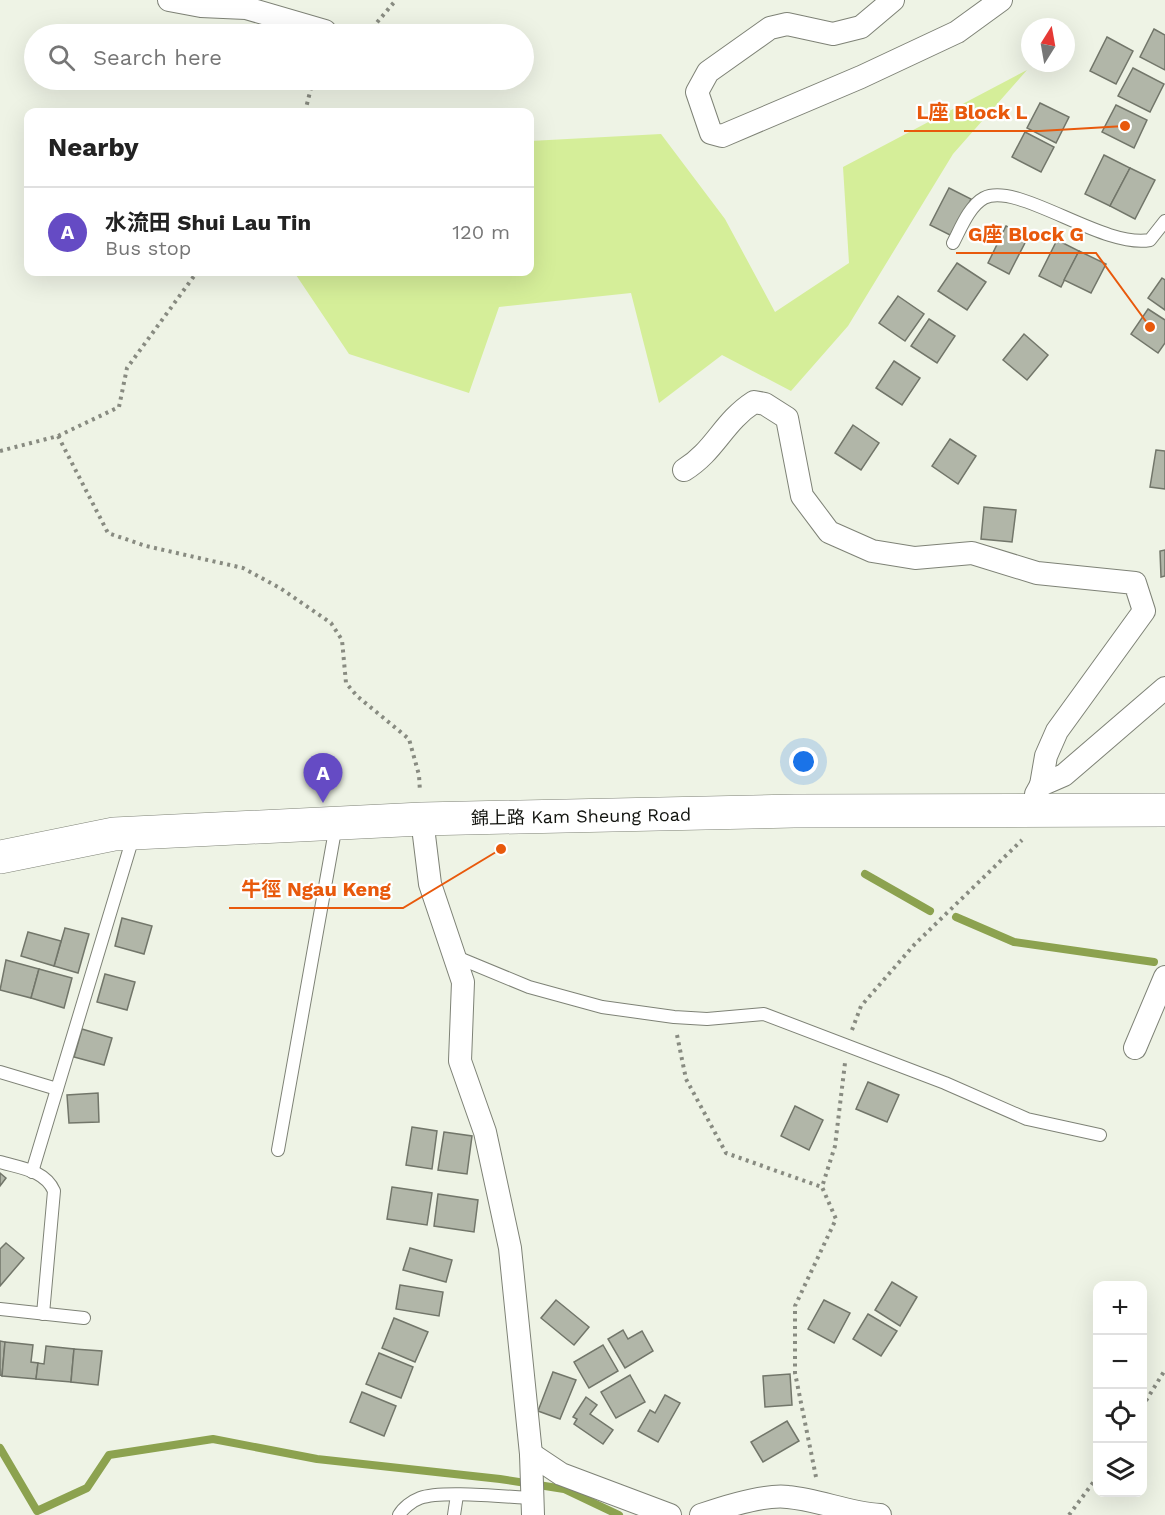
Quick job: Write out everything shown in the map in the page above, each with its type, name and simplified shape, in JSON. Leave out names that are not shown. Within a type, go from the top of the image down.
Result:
[{"type":"main road","name":"錦上路 Kam Sheung Road","points":[[0,857],[114,834],[422,819],[794,811],[1033,797],[1165,810]]},
{"type":"street","points":[[169,0],[201,6],[246,8],[301,24]]},
{"type":"street","points":[[893,0],[861,27],[833,34],[787,24],[770,28],[708,72],[697,92],[711,133],[722,136],[861,77],[957,32],[1001,0]]},
{"type":"street","points":[[684,470],[698,462],[735,414],[754,402],[765,404],[787,418],[802,496],[829,532],[872,551],[915,558],[972,553],[1037,573],[1135,583],[1144,611],[1057,732],[1046,756],[1033,797]]},
{"type":"street","points":[[1033,797],[1064,776],[1165,688]]},
{"type":"street","points":[[422,819],[430,884],[463,982],[460,1061],[485,1132],[510,1248],[531,1461],[532,1502]]},
{"type":"street","points":[[1135,1048],[1165,977]]},
{"type":"street","points":[[531,1461],[670,1515]]},
{"type":"street","points":[[701,1515],[726,1506],[785,1496],[821,1503],[853,1513],[880,1515]]},
{"type":"lane","points":[[952,243],[973,208],[982,199],[993,196],[1027,202],[1119,239],[1136,243],[1150,240],[1165,221]]},
{"type":"lane","points":[[278,1150],[336,824]]},
{"type":"lane","points":[[32,1172],[134,833]]},
{"type":"lane","points":[[454,956],[529,987],[602,1007],[707,1019],[764,1014],[847,1045],[1028,1119],[1100,1135]]},
{"type":"lane","points":[[0,1072],[57,1089]]},
{"type":"lane","points":[[0,1162],[40,1174],[51,1184],[55,1198],[43,1314]]},
{"type":"lane","points":[[0,1309],[84,1318]]},
{"type":"lane","points":[[454,1515],[457,1495]]},
{"type":"lane","points":[[399,1515],[402,1509],[421,1497],[457,1495],[532,1502]]},
{"type":"path","points":[[376,24],[396,0]]},
{"type":"path","points":[[306,108],[310,90]]},
{"type":"path","points":[[0,451],[58,436],[119,407],[127,368],[195,276]]},
{"type":"path","points":[[58,436],[108,533],[146,546],[243,568],[280,588],[331,623],[342,640],[346,683],[357,696],[409,739],[419,775],[422,819]]},
{"type":"path","points":[[821,1503],[795,1373],[795,1306],[836,1219],[822,1187],[835,1146],[847,1045],[861,1006],[914,945],[1030,832],[1033,797]]},
{"type":"path","points":[[674,1017],[686,1079],[726,1153],[822,1187]]},
{"type":"path","points":[[1147,1400],[1165,1370]]},
{"type":"path","points":[[1069,1515],[1093,1483]]},
{"type":"green space","points":[[1025,72],[953,154],[848,326],[791,391],[722,355],[659,403],[631,293],[499,307],[469,393],[349,354],[297,276],[534,276],[534,141],[661,134],[725,219],[775,312],[849,263],[843,167]]},
{"type":"building","points":[[1154,29],[1165,35],[1165,70],[1140,57]]},
{"type":"building","points":[[1107,37],[1133,51],[1116,84],[1090,71]]},
{"type":"building","points":[[1133,68],[1164,84],[1150,112],[1118,96]]},
{"type":"building","points":[[1040,103],[1069,117],[1056,143],[1027,128]]},
{"type":"building","points":[[1116,105],[1147,120],[1134,148],[1102,132]]},
{"type":"building","points":[[1025,132],[1054,147],[1041,172],[1012,157]]},
{"type":"building","points":[[1104,155],[1130,168],[1110,206],[1085,194]]},
{"type":"building","points":[[1130,168],[1155,180],[1135,219],[1110,206]]},
{"type":"building","points":[[949,188],[971,199],[952,236],[930,225]]},
{"type":"building","points":[[1006,226],[1028,237],[1009,274],[988,263]]},
{"type":"building","points":[[1057,240],[1079,251],[1061,287],[1039,276]]},
{"type":"building","points":[[1079,251],[1106,264],[1091,293],[1064,280]]},
{"type":"building","points":[[957,263],[986,282],[967,310],[938,291]]},
{"type":"building","points":[[1162,278],[1165,280],[1165,310],[1148,298]]},
{"type":"building","points":[[898,296],[924,314],[905,341],[879,323]]},
{"type":"building","points":[[1148,309],[1165,320],[1165,343],[1158,353],[1131,334]]},
{"type":"building","points":[[929,319],[955,336],[937,363],[911,346]]},
{"type":"building","points":[[1024,334],[1048,355],[1027,380],[1003,360]]},
{"type":"building","points":[[894,361],[920,378],[902,405],[876,388]]},
{"type":"building","points":[[853,425],[879,443],[861,470],[835,453]]},
{"type":"building","points":[[950,439],[976,456],[958,484],[932,466]]},
{"type":"building","points":[[1156,450],[1165,451],[1165,489],[1150,487]]},
{"type":"building","points":[[984,507],[1016,510],[1012,542],[981,539]]},
{"type":"building","points":[[1165,550],[1165,576],[1161,577],[1160,551]]},
{"type":"building","points":[[122,918],[152,926],[144,954],[115,946]]},
{"type":"building","points":[[65,928],[89,934],[78,973],[54,966]]},
{"type":"building","points":[[28,932],[61,941],[54,966],[21,956]]},
{"type":"building","points":[[6,960],[39,969],[31,998],[0,990]]},
{"type":"building","points":[[39,969],[72,978],[64,1008],[31,998]]},
{"type":"building","points":[[105,974],[135,982],[127,1010],[97,1002]]},
{"type":"building","points":[[82,1029],[112,1038],[104,1065],[74,1057]]},
{"type":"building","points":[[868,1082],[899,1095],[887,1122],[856,1109]]},
{"type":"building","points":[[98,1093],[99,1122],[69,1123],[67,1095]]},
{"type":"building","points":[[795,1106],[823,1120],[809,1150],[781,1136]]},
{"type":"building","points":[[412,1127],[437,1131],[432,1169],[406,1165]]},
{"type":"building","points":[[444,1132],[472,1136],[467,1174],[438,1170]]},
{"type":"building","points":[[0,1173],[6,1178],[0,1186]]},
{"type":"building","points":[[392,1187],[432,1193],[427,1225],[387,1219]]},
{"type":"building","points":[[438,1194],[478,1200],[474,1232],[434,1226]]},
{"type":"building","points":[[6,1243],[24,1258],[0,1286],[0,1249]]},
{"type":"building","points":[[410,1248],[452,1260],[446,1282],[403,1270]]},
{"type":"building","points":[[892,1282],[917,1297],[900,1326],[875,1310]]},
{"type":"building","points":[[400,1285],[443,1292],[439,1316],[396,1309]]},
{"type":"building","points":[[556,1300],[589,1327],[574,1345],[541,1318]]},
{"type":"building","points":[[824,1300],[850,1313],[834,1343],[808,1329]]},
{"type":"building","points":[[868,1314],[897,1331],[881,1356],[853,1339]]},
{"type":"building","points":[[394,1318],[428,1332],[415,1362],[382,1348]]},
{"type":"building","points":[[623,1330],[628,1339],[642,1331],[653,1351],[625,1368],[608,1339]]},
{"type":"building","points":[[0,1341],[5,1342],[2,1376],[0,1375]]},
{"type":"building","points":[[5,1342],[33,1345],[31,1362],[38,1363],[36,1379],[2,1376]]},
{"type":"building","points":[[603,1345],[618,1371],[589,1388],[574,1362]]},
{"type":"building","points":[[46,1346],[74,1349],[71,1382],[36,1379],[38,1363],[44,1364]]},
{"type":"building","points":[[74,1349],[102,1351],[98,1385],[71,1382]]},
{"type":"building","points":[[379,1353],[413,1367],[401,1398],[366,1384]]},
{"type":"building","points":[[553,1372],[576,1380],[560,1419],[538,1411]]},
{"type":"building","points":[[790,1374],[792,1405],[765,1407],[763,1376]]},
{"type":"building","points":[[630,1375],[645,1402],[616,1418],[601,1392]]},
{"type":"building","points":[[362,1392],[396,1406],[384,1436],[350,1422]]},
{"type":"building","points":[[665,1395],[680,1403],[658,1442],[638,1431],[650,1410],[655,1413]]},
{"type":"building","points":[[586,1397],[597,1405],[590,1414],[613,1430],[603,1444],[574,1424],[577,1419],[573,1417]]},
{"type":"building","points":[[787,1421],[799,1441],[763,1462],[751,1442]]},
{"type":"waterway","points":[[865,874],[930,911]]},
{"type":"waterway","points":[[956,917],[1014,942],[1154,962]]},
{"type":"waterway","points":[[0,1448],[37,1511],[87,1488],[109,1455],[213,1439],[317,1459],[500,1479],[564,1489],[619,1515]]},
{"type":"place","name":"L座 Block L","points":[[1125,126]]},
{"type":"place","name":"G座 Block G","points":[[1150,327]]},
{"type":"place","name":"水流田 Shui Lau Tin","points":[[323,803]]},
{"type":"place","name":"牛徑 Ngau Keng","points":[[501,849]]}]
